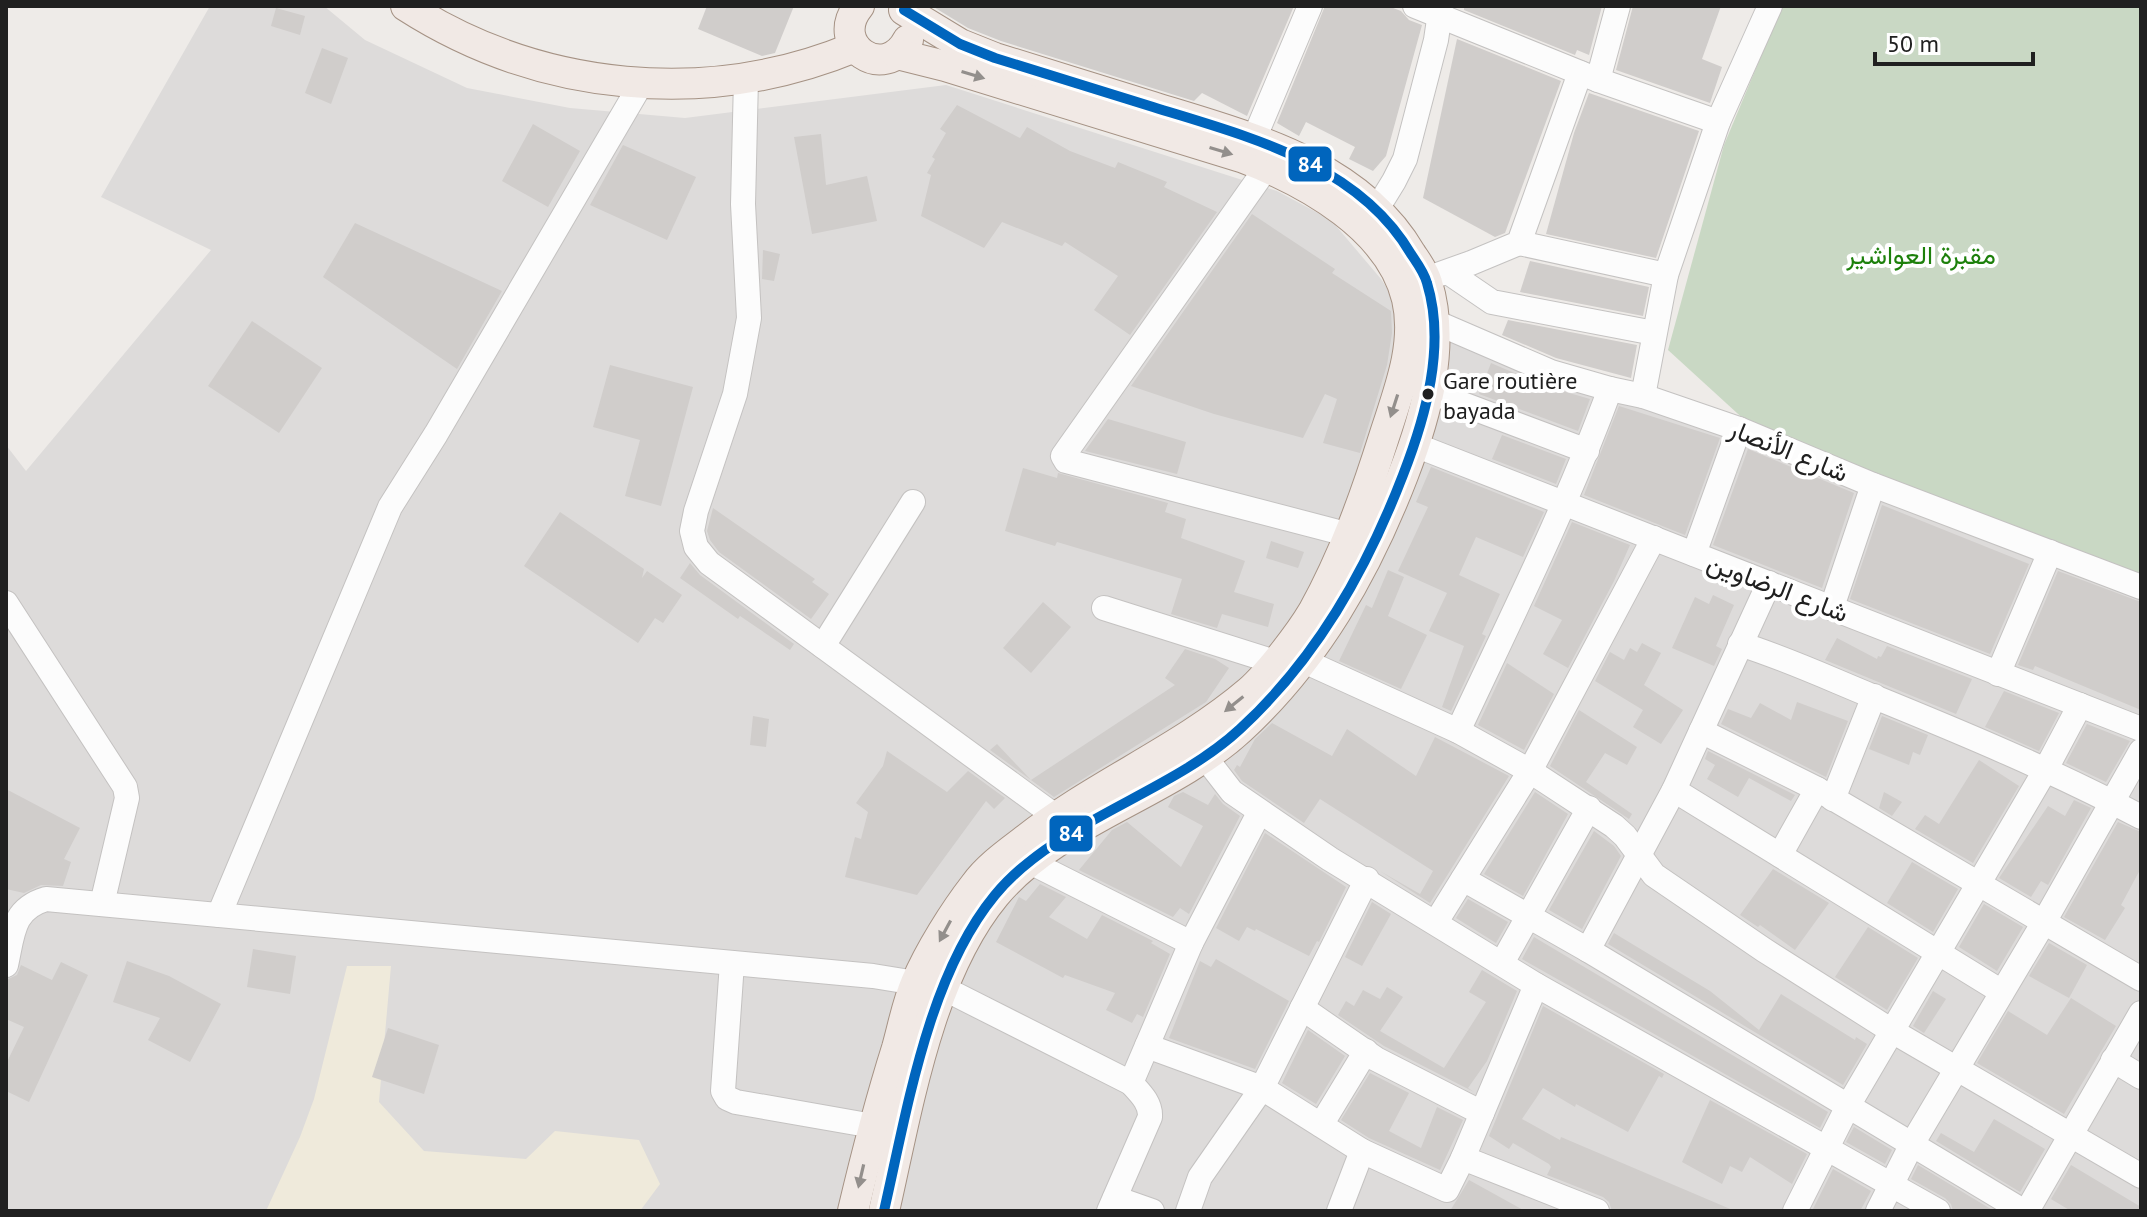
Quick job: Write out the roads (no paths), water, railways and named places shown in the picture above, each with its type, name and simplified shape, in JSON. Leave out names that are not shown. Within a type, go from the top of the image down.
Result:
[{"type":"main road","points":[[406,6],[435,25],[475,44],[530,63],[590,78],[641,84],[689,85],[746,79],[814,62],[853,21],[870,58],[879,60],[897,54],[945,66],[1267,167],[1371,219],[1407,297],[1427,331]]},
{"type":"main road","points":[[853,1211],[873,1126],[930,985],[953,915],[978,881],[1055,816],[1200,730],[1289,662],[1346,599],[1375,544],[1415,445],[1428,391],[1427,331],[1437,276],[1406,245],[1302,160],[1254,139],[995,58],[960,44],[902,8]]},
{"type":"main road","points":[[897,54],[909,38],[909,18],[902,8]]},
{"type":"main road","points":[[884,1211],[916,1071],[930,985],[996,893],[1030,862],[1204,756],[1238,731],[1276,694],[1359,516],[1401,383],[1427,331]]},
{"type":"street","points":[[1254,139],[1310,6]]},
{"type":"street","points":[[1415,6],[1441,10],[1589,77],[1718,122]]},
{"type":"street","points":[[1519,243],[1618,6]]},
{"type":"street","points":[[1643,396],[1666,275],[1718,122],[1770,6]]},
{"type":"street","points":[[1371,219],[1405,159],[1441,10]]},
{"type":"street","points":[[746,79],[743,204],[749,318],[735,394],[696,511],[692,531],[696,547],[709,563],[1055,816]]},
{"type":"street","points":[[219,915],[390,507],[444,421],[641,84]]},
{"type":"street","points":[[1267,167],[1063,456],[1066,461],[1350,535]]},
{"type":"street","points":[[1437,276],[1519,243],[1666,275]]},
{"type":"street","points":[[1437,276],[1492,302],[1654,333]]},
{"type":"street","name":"شارع الأنصار","points":[[1427,331],[1551,372],[1643,396],[1739,429],[1873,485],[2141,587]]},
{"type":"street","points":[[1458,731],[1564,504],[1610,389]]},
{"type":"street","points":[[1428,391],[1587,451]]},
{"type":"street","points":[[1694,554],[1739,429]]},
{"type":"street","name":"شارع الرضاوين","points":[[1415,445],[2141,729]]},
{"type":"street","points":[[1832,607],[1873,485]]},
{"type":"street","points":[[823,646],[913,502]]},
{"type":"street","points":[[1436,922],[1530,771],[1654,538]]},
{"type":"street","points":[[1998,674],[2050,552]]},
{"type":"street","points":[[1588,950],[1674,790],[1769,583]]},
{"type":"street","points":[[6,603],[125,787],[127,798],[102,904]]},
{"type":"street","points":[[1104,608],[1289,662],[1458,731],[1589,808],[1625,836],[1646,867],[1764,950],[1892,1031],[2141,1176]]},
{"type":"street","points":[[1740,644],[1945,724],[2046,769],[2141,817]]},
{"type":"street","points":[[1780,855],[1825,794],[1874,696]]},
{"type":"street","points":[[1796,1211],[1848,1106],[2046,769],[2080,705]]},
{"type":"street","points":[[1701,731],[1825,794],[2141,979]]},
{"type":"street","points":[[1878,1211],[1912,1144],[2141,751]]},
{"type":"street","points":[[1204,756],[1232,792],[1259,813],[1536,985],[1938,1211]]},
{"type":"street","points":[[1674,790],[2002,992]]},
{"type":"street","points":[[1502,963],[1589,808]]},
{"type":"street","points":[[1131,1083],[1191,943],[1259,813]]},
{"type":"street","points":[[1030,862],[1191,943]]},
{"type":"street","points":[[1188,1211],[1200,1177],[1262,1088],[1367,879]]},
{"type":"street","points":[[1463,879],[1588,950],[2025,1211],[2141,1013]]},
{"type":"street","points":[[6,965],[15,923],[23,910],[46,899],[873,976],[930,985],[1131,1083],[1150,1108],[1150,1117],[1112,1204],[1152,1211]]},
{"type":"street","points":[[732,963],[723,1091],[727,1098],[873,1126]]},
{"type":"street","points":[[1147,1046],[1262,1088],[1442,1200],[1463,1158],[1536,985]]},
{"type":"street","points":[[1302,1008],[1366,1051],[1482,1113]]},
{"type":"street","points":[[1321,1125],[1366,1051]]},
{"type":"street","points":[[2113,1060],[2141,1077]]},
{"type":"street","points":[[1339,1211],[1362,1151]]},
{"type":"street","points":[[1463,1158],[1597,1211]]},
{"type":"place","name":"Gare routière bayada","points":[[1428,394]]},
{"type":"park label","name":"مقبرة العواشير","points":[[1921,254]]}]
